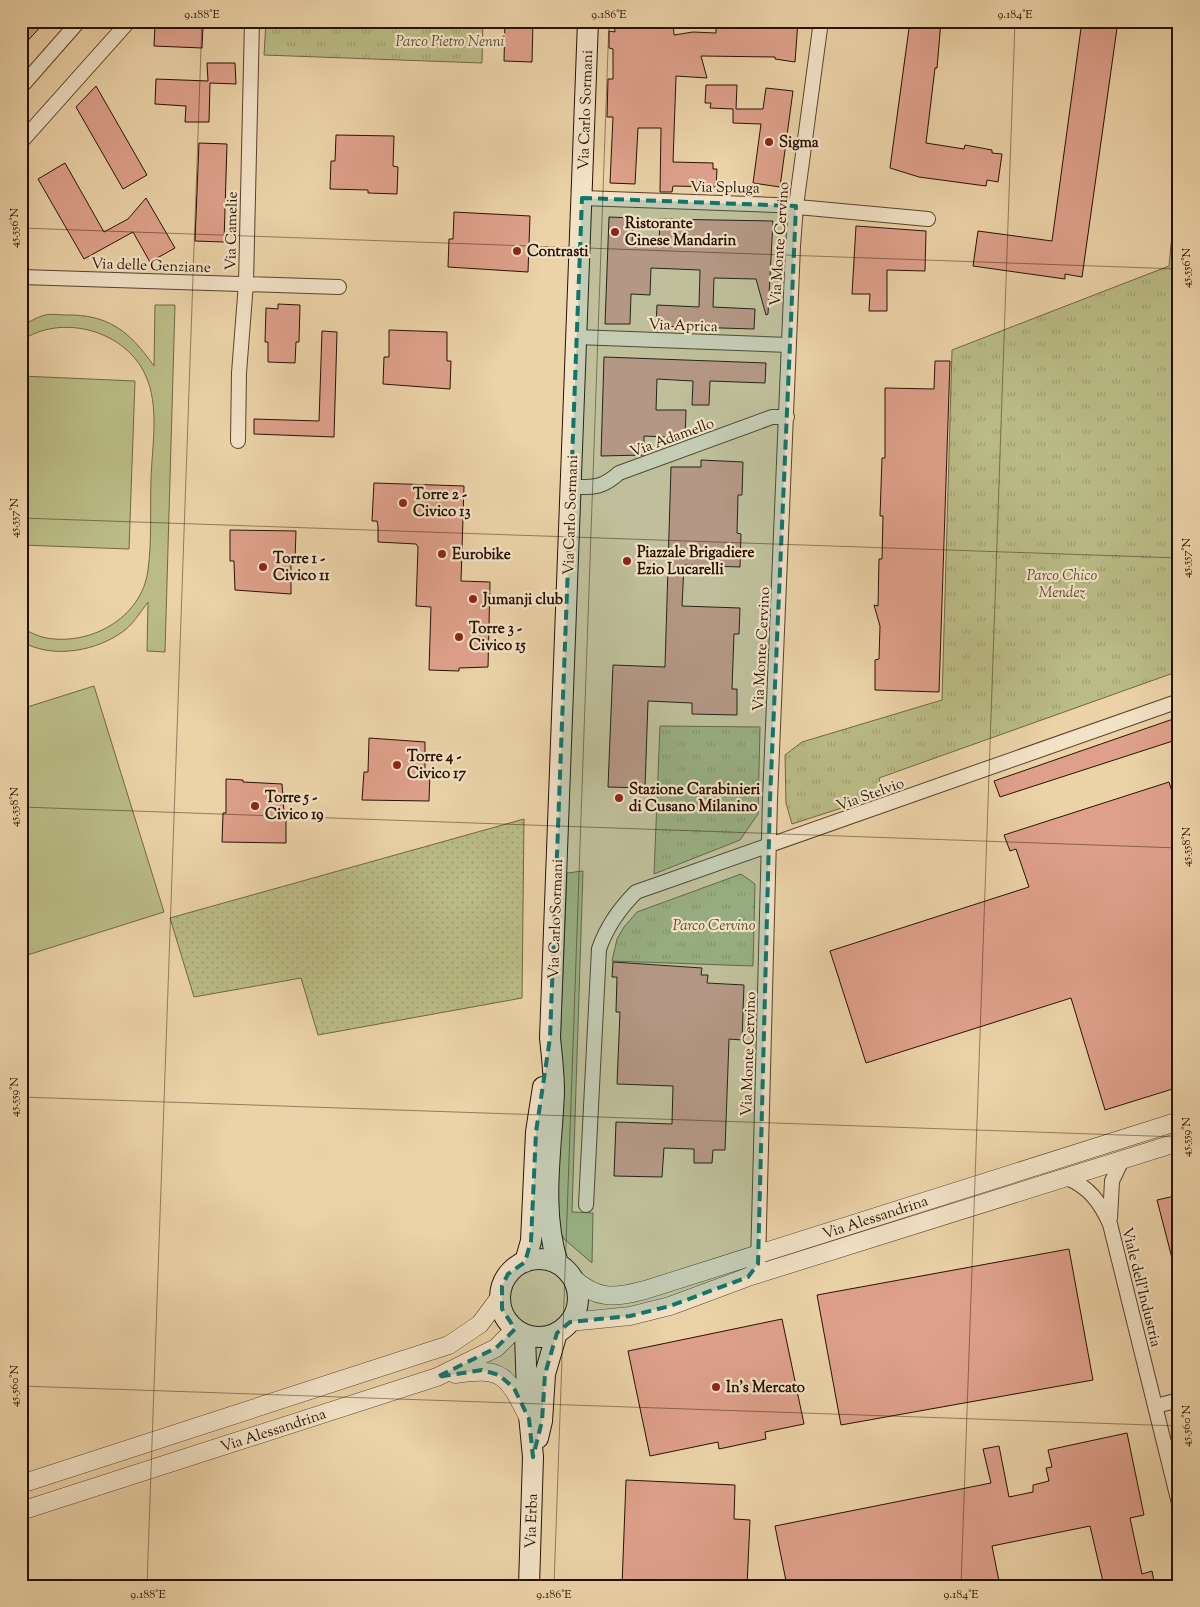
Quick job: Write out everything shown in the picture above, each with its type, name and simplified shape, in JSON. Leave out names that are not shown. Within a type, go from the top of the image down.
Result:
[{"type":"main road","name":"Via Carlo Sormani","points":[[525,1262],[531,1241],[536,1132],[550,1038],[588,21]]},
{"type":"main road","name":"Via Carlo Sormani","points":[[550,1038],[554,1089],[549,1220],[551,1242],[558,1264]]},
{"type":"main road","points":[[544,1259],[558,1264],[574,1278],[579,1297],[578,1306],[564,1328],[537,1338],[520,1332],[507,1321],[502,1309],[500,1297],[502,1286],[508,1274],[525,1262],[544,1259]]},
{"type":"main road","name":"Via Erba","points":[[533,1457],[542,1421],[545,1374],[564,1328]]},
{"type":"main road","name":"Via Erba","points":[[520,1332],[533,1457],[528,1586]]},
{"type":"street","points":[[21,87],[79,21]]},
{"type":"street","points":[[21,142],[129,21]]},
{"type":"street","name":"Via Camelie","points":[[238,441],[246,283],[252,21]]},
{"type":"street","name":"Via Monte Cervino","points":[[748,1277],[758,1264],[771,844],[770,799],[796,206],[821,21]]},
{"type":"street","name":"Via Spluga","points":[[582,198],[796,206],[928,219]]},
{"type":"street","name":"Via delle Genziane","points":[[21,277],[339,286]]},
{"type":"street","name":"Via Aprica","points":[[576,337],[789,345]]},
{"type":"street","name":"Via Adamello","points":[[571,487],[598,487],[607,484],[619,473],[772,417],[787,417]]},
{"type":"street","name":"Via Stelvio","points":[[586,1205],[599,949],[620,908],[636,892],[1179,701]]},
{"type":"street","name":"Via Alessandrina","points":[[574,1278],[588,1291],[596,1294],[629,1294],[1179,1121]]},
{"type":"street","name":"Via Alessandrina","points":[[564,1328],[646,1313],[748,1277],[1179,1142]]},
{"type":"street","name":"Viale dell'Industria","points":[[1110,1224],[1112,1181],[1122,1160]]},
{"type":"street","name":"Viale dell'Industria","points":[[1067,1178],[1078,1182],[1095,1197],[1110,1224],[1179,1503]]},
{"type":"street","name":"Via Alessandrina","points":[[21,1484],[449,1345],[480,1324],[500,1297]]},
{"type":"street","name":"Via Alessandrina","points":[[21,1511],[437,1377],[496,1348],[520,1332]]},
{"type":"street","points":[[437,1377],[482,1370],[499,1375],[514,1388],[529,1419]]},
{"type":"street","points":[[1156,1406],[1179,1400]]},
{"type":"highlighted area","points":[[582,198],[796,206],[770,799],[758,1264],[748,1277],[670,1306],[630,1316],[570,1322],[557,1333],[545,1374],[542,1421],[533,1457],[529,1419],[514,1388],[499,1375],[482,1370],[437,1377],[496,1348],[515,1329],[502,1309],[502,1286],[508,1274],[525,1262],[531,1241],[536,1132],[550,1038]]},
{"type":"green space","name":"Parco Pietro Nenni","points":[[266,21],[483,21],[482,63],[264,55]]},
{"type":"green space","name":"Parco Chico Mendez","points":[[1179,164],[1179,671],[879,778],[882,795],[792,824],[786,803],[785,755],[802,742],[942,700],[952,350],[1169,266]]},
{"type":"green space","points":[[155,305],[175,305],[165,652],[147,651],[148,602],[125,630],[102,643],[88,648],[60,651],[33,647],[21,641],[21,628],[42,637],[59,639],[77,638],[94,634],[124,616],[135,603],[144,587],[150,547],[154,412],[150,386],[145,374],[135,359],[122,346],[107,337],[90,331],[72,328],[54,328],[37,333],[21,341],[21,326],[48,315],[94,318],[117,327],[127,335],[154,366]]},
{"type":"green space","points":[[21,376],[135,381],[129,549],[21,545]]},
{"type":"green space","points":[[94,686],[164,912],[21,957],[21,709]]},
{"type":"green space","points":[[660,726],[760,727],[758,814],[740,840],[654,874]]},
{"type":"green space","points":[[524,819],[522,998],[318,1035],[301,978],[194,997],[170,918]]},
{"type":"green space","points":[[583,871],[572,1212],[593,1213],[592,1263],[564,1239],[553,1219],[567,873]]},
{"type":"green space","name":"Parco Cervino","points":[[741,874],[755,884],[753,966],[612,961],[617,939],[624,927],[637,912]]},
{"type":"building","points":[[21,21],[46,21],[21,48]]},
{"type":"building","points":[[505,21],[533,21],[532,62],[504,61]]},
{"type":"building","points":[[614,21],[673,21],[674,35],[693,32],[716,33],[716,21],[731,21],[731,25],[774,25],[774,21],[798,21],[795,62],[775,59],[775,57],[701,56],[707,78],[676,76],[673,162],[713,163],[713,169],[717,169],[716,187],[673,186],[672,192],[660,192],[661,128],[638,128],[635,184],[610,183],[613,117],[607,117],[608,79],[613,79],[613,49],[609,48],[609,31],[615,32]]},
{"type":"building","points":[[910,21],[941,21],[937,68],[935,68],[926,143],[964,149],[965,145],[992,150],[992,153],[1002,154],[998,182],[987,180],[986,186],[919,177],[890,168]]},
{"type":"building","points":[[1082,21],[1118,21],[1082,277],[1065,274],[1065,279],[973,266],[978,231],[1052,241]]},
{"type":"building","points":[[155,24],[203,26],[202,48],[154,46]]},
{"type":"building","points":[[207,63],[235,63],[236,84],[210,83],[209,122],[185,122],[186,106],[155,104],[156,79],[208,81]]},
{"type":"building","points":[[706,85],[737,85],[736,109],[763,109],[766,88],[793,91],[780,187],[753,183],[761,124],[733,123],[733,109],[710,108],[711,103],[705,103]]},
{"type":"building","points":[[96,86],[147,175],[123,189],[76,107]]},
{"type":"building","points":[[336,135],[394,136],[393,166],[398,167],[397,194],[368,193],[368,190],[330,189],[331,161],[335,161]]},
{"type":"building","points":[[199,143],[227,144],[224,242],[195,241]]},
{"type":"building","points":[[65,163],[104,232],[128,219],[146,198],[175,248],[150,262],[133,232],[84,259],[38,179]]},
{"type":"building","points":[[454,212],[530,216],[528,272],[448,267],[449,239],[453,239]]},
{"type":"building","points":[[609,217],[634,218],[632,243],[659,245],[660,219],[773,221],[768,314],[766,315],[756,279],[714,278],[713,307],[755,309],[754,329],[656,326],[657,305],[699,307],[700,270],[651,268],[650,295],[631,294],[630,324],[605,324]]},
{"type":"building","points":[[856,226],[926,231],[925,271],[887,270],[887,311],[869,311],[870,294],[852,294]]},
{"type":"building","points":[[278,304],[300,305],[299,342],[296,342],[295,363],[268,362],[268,342],[265,342],[266,308],[278,309]]},
{"type":"building","points":[[389,330],[447,332],[447,361],[451,361],[450,389],[383,384],[384,357],[389,357]]},
{"type":"building","points":[[322,331],[337,332],[334,437],[254,434],[254,419],[319,421]]},
{"type":"building","points":[[604,357],[766,363],[765,383],[710,381],[709,405],[692,405],[693,381],[657,379],[656,410],[686,410],[685,438],[644,436],[644,455],[601,456]]},
{"type":"building","points":[[935,361],[950,361],[939,692],[875,690],[875,660],[879,659],[880,626],[874,605],[878,606],[879,559],[882,559],[883,516],[880,516],[882,458],[885,458],[885,388],[934,389]]},
{"type":"building","points":[[701,460],[743,462],[742,495],[738,495],[737,533],[741,534],[740,567],[684,565],[682,606],[740,608],[739,634],[734,634],[732,689],[737,689],[737,715],[692,714],[692,703],[648,701],[645,788],[608,787],[613,665],[665,667],[671,467],[701,467]]},
{"type":"building","points":[[374,483],[464,486],[461,581],[490,582],[488,667],[459,668],[459,671],[429,670],[431,607],[416,606],[418,547],[416,544],[378,542],[377,521],[372,521]]},
{"type":"building","name":"Torre 1 - Civico 11","points":[[230,530],[296,531],[295,560],[291,560],[291,594],[235,590],[234,561],[230,561]]},
{"type":"building","points":[[1179,717],[1179,739],[1000,797],[994,781]]},
{"type":"building","name":"Torre 4 - Civico 17","points":[[369,738],[425,742],[425,771],[430,771],[429,801],[362,800],[364,772],[368,772]]},
{"type":"building","name":"Torre 5 - Civico 19","points":[[226,779],[282,784],[284,812],[286,812],[286,843],[222,842],[223,813],[226,813]]},
{"type":"building","points":[[1169,782],[1179,813],[1179,1087],[1105,1110],[1071,998],[866,1063],[830,951],[1029,887],[1016,849],[1010,851],[1004,835]]},
{"type":"building","points":[[613,962],[702,968],[701,975],[708,975],[707,983],[744,985],[742,1040],[729,1039],[725,1150],[713,1150],[712,1163],[694,1163],[694,1149],[664,1148],[662,1177],[614,1176],[616,1122],[672,1124],[673,1086],[617,1084],[620,1012],[616,1012],[617,977],[612,977]]},
{"type":"building","points":[[1179,1195],[1179,1266],[1174,1266],[1157,1200]]},
{"type":"building","points":[[1069,1249],[1093,1380],[841,1425],[817,1295]]},
{"type":"building","name":"In's Mercato","points":[[782,1319],[804,1424],[765,1432],[766,1439],[719,1449],[718,1442],[650,1456],[628,1351]]},
{"type":"building","points":[[1127,1433],[1144,1515],[1130,1518],[1142,1574],[1152,1571],[1155,1586],[1104,1586],[1090,1526],[992,1546],[1000,1586],[787,1586],[775,1526],[991,1483],[983,1449],[999,1446],[1009,1497],[1033,1492],[1033,1485],[1049,1481],[1046,1468],[1052,1467],[1048,1450]]},
{"type":"building","points":[[626,1480],[735,1485],[734,1519],[750,1520],[747,1586],[622,1586]]},
{"type":"place","name":"Sigma","points":[[769,142]]},
{"type":"place","name":"Ristorante Cinese Mandarin","points":[[615,232]]},
{"type":"place","name":"Contrasti","points":[[517,251]]},
{"type":"place","name":"Torre 2 - Civico 13","points":[[403,503]]},
{"type":"place","name":"Eurobike","points":[[442,554]]},
{"type":"place","name":"Piazzale Brigadiere Ezio Lucarelli","points":[[627,561]]},
{"type":"place","name":"Torre 1 - Civico 11","points":[[263,567]]},
{"type":"place","name":"Jumanji club","points":[[473,599]]},
{"type":"place","name":"Torre 3 - Civico 15","points":[[459,637]]},
{"type":"place","name":"Torre 4 - Civico 17","points":[[397,765]]},
{"type":"place","name":"Stazione Carabinieri di Cusano Milanino","points":[[619,798]]},
{"type":"place","name":"Torre 5 - Civico 19","points":[[255,806]]},
{"type":"place","name":"In's Mercato","points":[[716,1387]]}]
